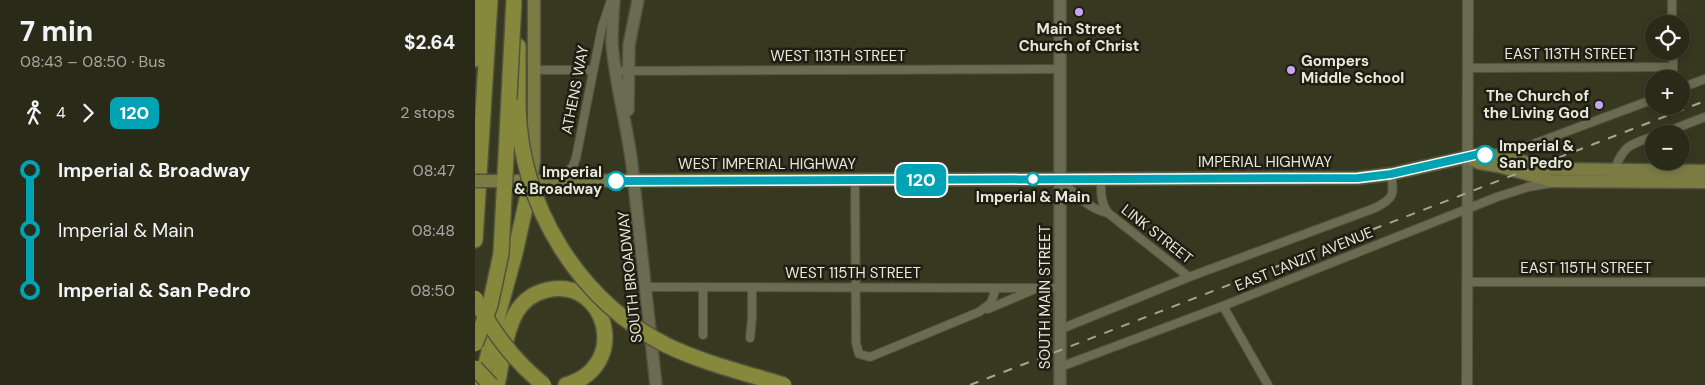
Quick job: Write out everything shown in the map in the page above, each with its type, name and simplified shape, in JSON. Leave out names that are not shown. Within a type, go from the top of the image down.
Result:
[{"type":"highway","points":[[475,59],[479,0]]},
{"type":"highway","points":[[475,240],[490,0]]},
{"type":"highway","points":[[475,344],[490,305],[501,254],[515,0]]},
{"type":"highway","points":[[515,0],[518,107],[523,152],[537,203],[565,256],[604,301],[633,325],[658,341],[693,357],[785,385]]},
{"type":"highway","points":[[481,385],[515,253],[531,181]]},
{"type":"highway","points":[[497,385],[508,334],[515,315],[527,299],[545,290],[561,289],[575,292],[588,300],[595,307],[605,330],[605,345],[600,359],[587,375],[566,385]]},
{"type":"highway","points":[[475,298],[504,346],[525,369],[544,385]]},
{"type":"highway","points":[[475,368],[491,385]]},
{"type":"main road","points":[[531,181],[534,162],[534,0]]},
{"type":"main road","name":"SOUTH BROADWAY","points":[[612,0],[616,71],[629,136],[656,385]]},
{"type":"main road","name":"SOUTH BROADWAY","points":[[629,136],[629,45],[638,0]]},
{"type":"main road","name":"SOUTH MAIN STREET","points":[[1060,385],[1061,0]]},
{"type":"main road","name":"IMPERIAL HIGHWAY","points":[[1060,179],[1358,178],[1391,174],[1479,154],[1501,156],[1556,169],[1615,168],[1705,171]]},
{"type":"main road","name":"IMPERIAL HIGHWAY","points":[[1468,158],[1479,163],[1498,166],[1542,179],[1561,181],[1705,182]]},
{"type":"main road","points":[[1561,181],[1581,174],[1611,174],[1615,168]]},
{"type":"main road","name":"WEST IMPERIAL HIGHWAY","points":[[475,181],[1060,179]]},
{"type":"street","name":"ATHENS WAY","points":[[558,181],[572,166],[576,158],[602,28],[612,0]]},
{"type":"street","points":[[1467,385],[1468,0]]},
{"type":"street","points":[[1672,0],[1672,15]]},
{"type":"street","points":[[1673,60],[1673,67]]},
{"type":"street","name":"EAST 113TH STREET","points":[[1467,68],[1673,67]]},
{"type":"street","name":"WEST 113TH STREET","points":[[616,71],[1060,69]]},
{"type":"street","points":[[534,70],[593,70]]},
{"type":"street","points":[[1690,85],[1705,79]]},
{"type":"street","points":[[1501,156],[1645,101]]},
{"type":"street","points":[[1686,125],[1705,118]]},
{"type":"street","points":[[1615,168],[1622,153],[1627,148],[1645,140]]},
{"type":"street","name":"EAST LANZIT AVENUE","points":[[1061,329],[1189,277],[1375,208],[1393,196],[1391,174]]},
{"type":"street","name":"LINK STREET","points":[[1101,178],[1101,199],[1108,213],[1189,277]]},
{"type":"street","name":"LINK STREET","points":[[1060,179],[1077,195],[1098,210],[1108,213]]},
{"type":"street","points":[[855,180],[856,343],[859,354],[871,357],[1038,288]]},
{"type":"street","name":"EAST LANZIT AVENUE","points":[[1060,367],[1223,306],[1468,209],[1529,187],[1561,181]]},
{"type":"street","name":"EAST 115TH STREET","points":[[1467,282],[1705,282]]},
{"type":"street","name":"WEST 115TH STREET","points":[[645,287],[1061,288]]},
{"type":"street","points":[[703,287],[703,335]]},
{"type":"street","points":[[750,338],[752,287]]},
{"type":"street","points":[[979,312],[991,303],[996,288]]},
{"type":"street","points":[[1223,306],[1268,385]]},
{"type":"railway","points":[[970,385],[1705,101]]},
{"type":"bus line","name":"120","points":[[616,181],[1358,178],[1391,174],[1479,154],[1485,155]]},
{"type":"place","name":"Main Street Church of Christ","points":[[1079,12]]},
{"type":"place","name":"Gompers Middle School","points":[[1291,70]]},
{"type":"place","name":"The Church of the Living God","points":[[1599,105]]},
{"type":"place","name":"Imperial & San Pedro","points":[[1485,155]]},
{"type":"place","name":"Imperial & Main","points":[[1033,179]]},
{"type":"place","name":"Imperial & Broadway","points":[[616,181]]}]
